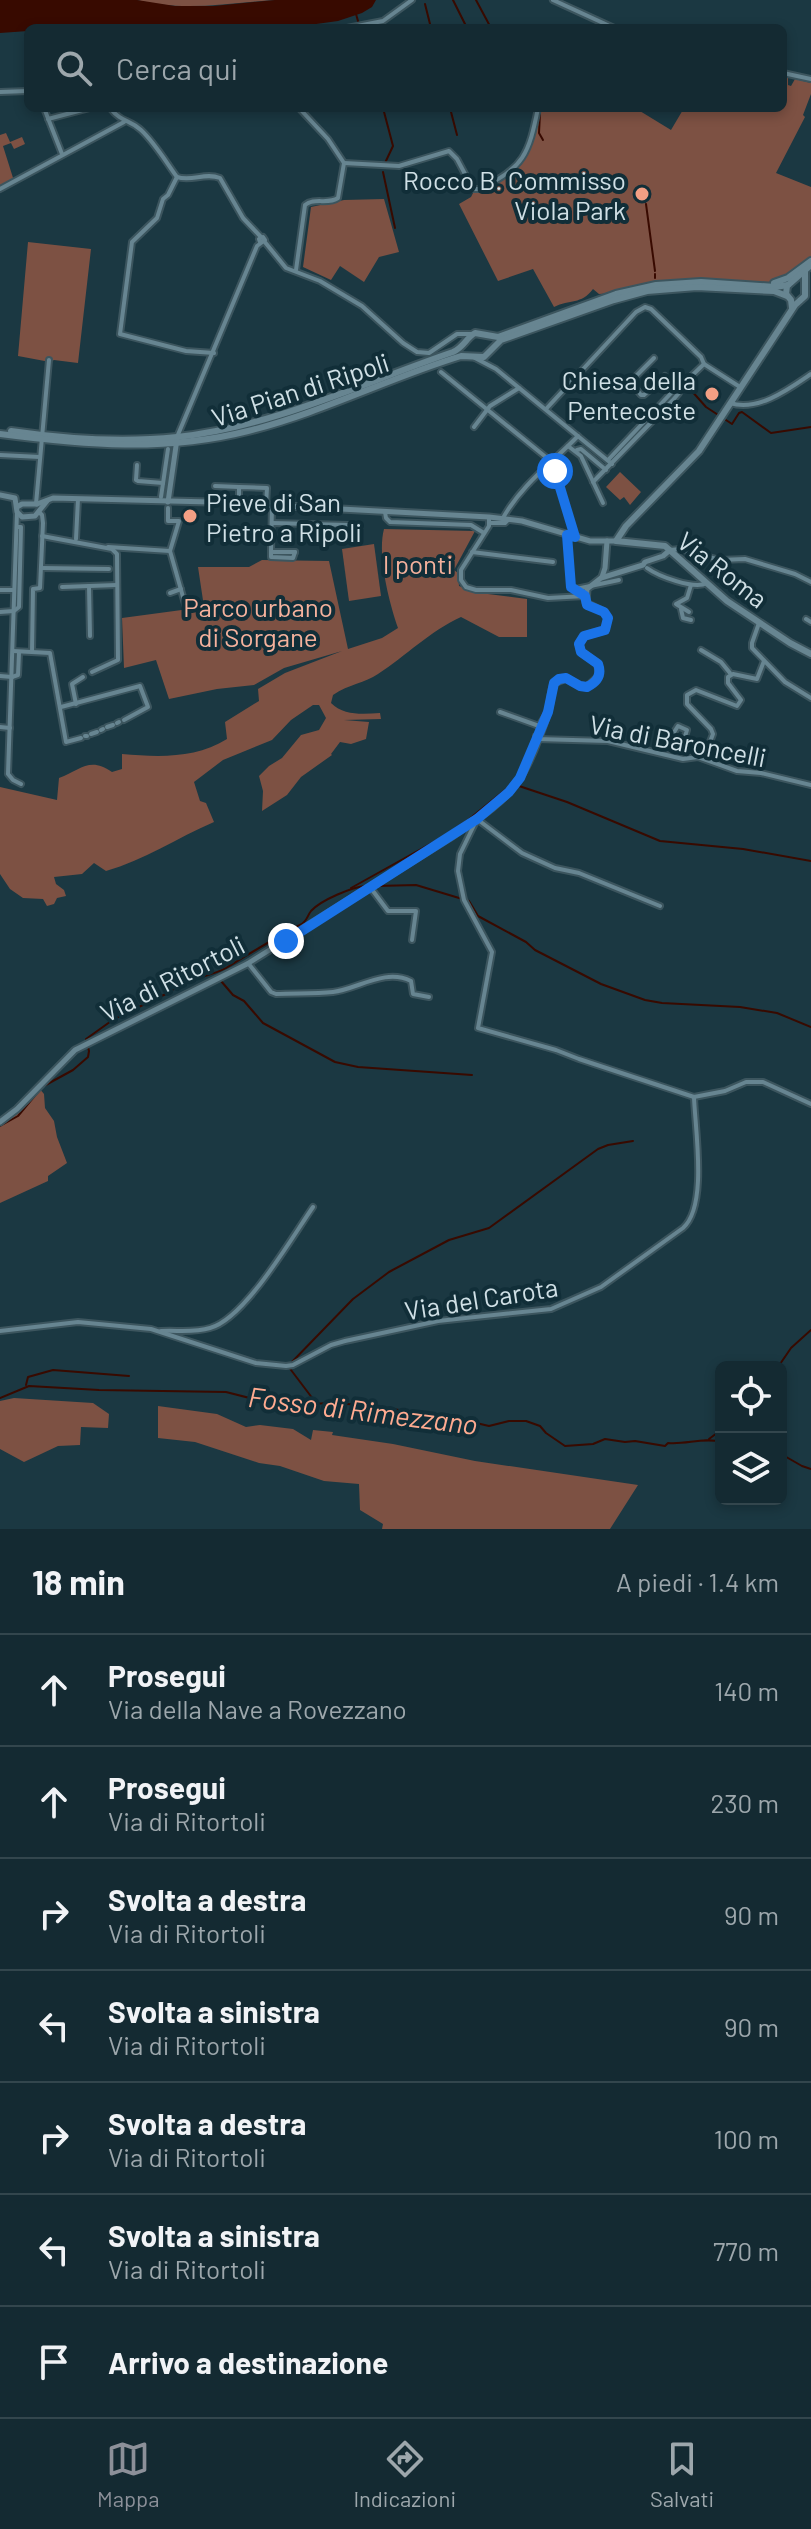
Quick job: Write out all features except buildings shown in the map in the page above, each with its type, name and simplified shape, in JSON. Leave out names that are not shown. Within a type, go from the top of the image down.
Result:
[{"type":"main road","points":[[791,283],[809,266]]},
{"type":"main road","points":[[760,286],[785,280],[809,266]]},
{"type":"main road","points":[[793,299],[807,289],[809,266]]},
{"type":"main road","points":[[473,334],[498,337],[617,294],[656,285],[689,282],[760,286],[791,283],[807,289]]},
{"type":"main road","points":[[616,541],[626,526],[697,453],[792,311],[791,283]]},
{"type":"main road","name":"Via Pian di Ripoli","points":[[0,432],[109,446],[213,439],[262,428],[451,359],[484,357],[501,340],[647,291],[697,287],[771,291],[793,299]]},
{"type":"main road","name":"Via Pian di Ripoli","points":[[177,441],[269,418],[453,352],[473,334]]},
{"type":"main road","points":[[487,336],[491,350]]},
{"type":"main road","points":[[466,343],[473,357]]},
{"type":"main road","name":"Via Roma","points":[[616,541],[659,544],[670,550],[759,623],[811,654]]},
{"type":"street","points":[[369,24],[383,21],[412,0]]},
{"type":"street","points":[[553,0],[604,24]]},
{"type":"street","points":[[592,24],[595,20]]},
{"type":"street","points":[[787,74],[811,79]]},
{"type":"street","points":[[0,92],[24,91]]},
{"type":"street","points":[[45,112],[62,154]]},
{"type":"street","points":[[48,119],[75,112]]},
{"type":"street","points":[[113,112],[145,134],[177,177],[218,177],[243,218],[286,268],[320,281],[362,306],[417,352],[429,353],[456,335],[473,334]]},
{"type":"street","points":[[296,270],[305,205],[310,201],[333,201],[338,198],[344,163],[328,139],[303,112]]},
{"type":"street","points":[[344,163],[399,166],[449,151],[457,159],[473,189],[479,189],[508,172],[527,153],[537,112]]},
{"type":"street","points":[[0,189],[124,121]]},
{"type":"street","points":[[177,177],[163,199],[157,218],[132,242],[120,334],[186,351],[214,353]]},
{"type":"street","points":[[161,497],[177,441],[262,240]]},
{"type":"street","points":[[546,409],[636,312],[645,307],[695,351],[704,364],[740,387]]},
{"type":"street","points":[[462,334],[466,343]]},
{"type":"street","points":[[491,350],[496,369]]},
{"type":"street","points":[[473,357],[496,369],[610,462]]},
{"type":"street","points":[[654,358],[632,380],[641,395],[665,376],[679,388]]},
{"type":"street","points":[[32,652],[33,589],[40,588],[43,523],[37,510],[49,360]]},
{"type":"street","points":[[593,482],[704,364]]},
{"type":"street","points":[[441,372],[550,461],[575,537]]},
{"type":"street","points":[[730,403],[742,405],[781,394],[811,374]]},
{"type":"street","points":[[474,427],[488,409],[519,388]]},
{"type":"street","points":[[506,518],[517,496],[578,436]]},
{"type":"street","points":[[568,446],[582,457],[603,503]]},
{"type":"street","points":[[168,449],[168,521],[179,521],[170,551],[187,611]]},
{"type":"street","points":[[576,451],[581,449],[606,470]]},
{"type":"street","points":[[0,455],[40,457]]},
{"type":"street","points":[[137,465],[136,480],[163,483]]},
{"type":"street","points":[[215,486],[267,488],[272,523],[271,557],[293,558],[295,552]]},
{"type":"street","points":[[239,487],[239,503]]},
{"type":"street","points":[[0,495],[14,497],[20,516],[24,517]]},
{"type":"street","points":[[76,539],[78,499]]},
{"type":"street","name":"Via Roma","points":[[37,510],[48,500],[78,499],[168,505],[239,503],[347,508],[489,520],[506,518],[575,537],[616,541]]},
{"type":"street","points":[[21,784],[8,774],[18,555],[16,526],[17,510],[22,504],[37,510]]},
{"type":"street","points":[[16,526],[37,510]]},
{"type":"street","name":"Via Roma","points":[[385,512],[390,522],[471,525],[484,533]]},
{"type":"street","points":[[489,520],[460,575],[462,583],[469,589],[511,590],[552,599],[585,596],[590,586],[601,578],[646,566],[670,550],[680,549],[716,560],[745,559],[811,582]]},
{"type":"street","points":[[272,523],[348,525]]},
{"type":"street","points":[[567,535],[573,589],[619,580]]},
{"type":"street","points":[[42,536],[112,549],[117,553],[118,660],[92,672]]},
{"type":"street","points":[[601,578],[607,541]]},
{"type":"street","points":[[102,549],[115,546],[170,551]]},
{"type":"street","points":[[472,552],[553,562]]},
{"type":"street","points":[[646,566],[658,575],[691,585],[699,587],[707,583]]},
{"type":"street","points":[[41,568],[109,569]]},
{"type":"street","points":[[62,587],[117,585]]},
{"type":"street","points":[[689,612],[676,604],[687,598],[691,585]]},
{"type":"street","points":[[89,586],[90,636]]},
{"type":"street","points":[[170,593],[181,589]]},
{"type":"street","name":"Via di Ritortoli","points":[[0,1122],[24,1103],[70,1053],[248,963],[477,819],[516,784],[548,712],[556,681],[566,678],[587,687],[599,675],[598,664],[581,652],[579,644],[584,636],[605,630],[608,618],[604,612],[587,605],[585,596],[573,589]]},
{"type":"street","points":[[0,590],[16,591]]},
{"type":"street","points":[[681,609],[683,621],[691,620]]},
{"type":"street","points":[[0,612],[14,611]]},
{"type":"street","points":[[759,623],[751,645],[785,682],[811,698]]},
{"type":"street","points":[[701,650],[721,662],[731,674],[755,680],[764,661]]},
{"type":"street","points":[[13,651],[50,653],[66,742],[148,707],[140,686],[61,707]]},
{"type":"street","points":[[0,676],[18,675],[19,652]]},
{"type":"street","points":[[698,757],[705,755],[713,734],[686,703],[686,697],[696,690],[737,706],[741,700],[728,683],[727,678],[731,674]]},
{"type":"street","points":[[76,704],[72,684],[83,677]]},
{"type":"street","points":[[500,712],[539,726],[548,712]]},
{"type":"street","name":"Via di Baroncelli","points":[[678,726],[687,730],[682,746],[671,737],[678,726]]},
{"type":"street","points":[[0,727],[10,728]]},
{"type":"street","name":"Via di Baroncelli","points":[[536,741],[608,741],[683,759],[698,757],[737,771],[761,773],[811,785]]},
{"type":"street","points":[[0,755],[9,755]]},
{"type":"street","points":[[660,906],[522,853],[477,819],[460,854],[458,871],[464,900],[492,952],[478,1028],[556,1050],[694,1097],[725,1091],[746,1082],[763,1082],[811,1104]]},
{"type":"street","points":[[370,887],[388,911],[416,911],[412,940]]},
{"type":"street","points":[[248,963],[276,994],[332,992],[361,986],[369,979],[407,978],[411,981],[413,994],[429,997]]},
{"type":"street","name":"Via del Carota","points":[[158,1331],[244,1360],[286,1366],[345,1341],[438,1321],[551,1309],[566,1304],[615,1278],[692,1218],[697,1196],[694,1097]]},
{"type":"street","name":"Via del Carota","points":[[0,1331],[78,1322],[158,1331],[210,1328],[231,1318],[247,1301],[313,1207]]},
{"type":"green space","points":[[137,0],[275,0],[188,6]]},
{"type":"green space","name":"Rocco B. Commisso Viola Park","points":[[787,78],[791,86],[795,79],[811,83],[805,117],[776,173],[811,187],[811,258],[789,275],[770,283],[599,294],[593,289],[580,300],[554,307],[533,269],[498,281],[459,204],[471,197],[474,191],[521,165],[532,143],[538,112],[642,112],[671,130],[682,112],[787,112]]},
{"type":"green space","points":[[6,133],[10,142],[22,137],[25,144],[14,149],[11,143],[3,146],[14,181],[0,188],[0,135]]},
{"type":"green space","points":[[384,199],[399,252],[379,257],[364,282],[340,266],[331,280],[303,267],[311,207],[344,200]]},
{"type":"green space","points":[[28,242],[91,249],[78,363],[18,356]]},
{"type":"green space","points":[[620,472],[641,492],[630,505],[624,497],[620,500],[606,487]]},
{"type":"green space","points":[[384,529],[475,531],[454,570],[458,573],[459,586],[480,593],[527,599],[527,637],[499,637],[461,617],[439,629],[378,674],[333,695],[331,703],[342,710],[380,713],[381,719],[344,720],[369,722],[366,739],[351,744],[340,742],[332,755],[301,777],[287,795],[262,811],[263,791],[259,776],[282,758],[301,735],[319,730],[326,718],[319,705],[313,705],[291,720],[272,740],[223,760],[194,782],[200,801],[206,803],[214,822],[106,871],[94,863],[82,874],[54,877],[66,896],[57,898],[54,904],[47,906],[43,899],[23,898],[10,889],[0,874],[0,787],[57,800],[59,778],[85,766],[97,765],[112,772],[122,769],[122,754],[176,755],[215,746],[227,739],[225,722],[259,701],[258,689],[285,673],[342,651],[284,668],[254,685],[169,699],[156,660],[124,668],[122,618],[204,607],[198,567],[249,567],[262,560],[329,561],[348,649],[382,638],[398,628],[383,565]]},
{"type":"green space","points":[[374,544],[381,596],[349,601],[342,549]]},
{"type":"green space","points":[[39,1088],[44,1094],[45,1108],[54,1121],[67,1163],[48,1176],[48,1181],[0,1203],[0,1124],[19,1111]]},
{"type":"green space","points":[[14,1398],[93,1403],[109,1414],[108,1428],[81,1427],[80,1445],[58,1446],[24,1462],[0,1449],[0,1401]]},
{"type":"green space","points":[[158,1406],[217,1414],[246,1427],[260,1425],[293,1429],[311,1440],[313,1430],[333,1432],[332,1435],[475,1461],[638,1485],[610,1529],[382,1529],[383,1524],[360,1510],[359,1484],[324,1481],[195,1442],[158,1438]]},
{"type":"shaded area","points":[[0,0],[137,0],[175,6],[213,6],[275,0],[376,0],[372,7],[362,13],[316,24],[24,24],[24,31],[0,33]]},
{"type":"waterway","points":[[453,0],[465,24]]},
{"type":"waterway","points":[[476,0],[489,24]]},
{"type":"waterway","points":[[425,4],[430,24]]},
{"type":"waterway","points":[[356,14],[359,24]]},
{"type":"waterway","points":[[384,112],[393,146],[385,163]]},
{"type":"waterway","points":[[451,112],[457,135]]},
{"type":"waterway","points":[[540,113],[539,133],[543,140]]},
{"type":"waterway","points":[[383,172],[395,228]]},
{"type":"waterway","points":[[644,197],[645,202]]},
{"type":"waterway","points":[[646,204],[655,271]]},
{"type":"waterway","points":[[690,389],[706,407],[732,424],[742,412],[771,433],[811,427]]},
{"type":"waterway","points":[[516,785],[567,802],[660,841],[743,849],[811,861]]},
{"type":"waterway","points":[[351,888],[439,839],[510,786]]},
{"type":"waterway","points":[[377,886],[416,885],[469,901],[478,916],[535,950],[601,984],[645,1000],[777,1013],[811,1027]]},
{"type":"waterway","points":[[0,1126],[18,1116],[42,1087],[73,1070],[88,1057],[86,1039],[114,1019],[183,984],[226,968],[302,924],[311,911],[322,903],[345,891],[366,886]]},
{"type":"waterway","points":[[221,981],[263,1023],[335,1062],[358,1067],[472,1075]]},
{"type":"waterway","points":[[316,1403],[288,1366],[353,1299],[389,1272],[449,1240],[489,1228],[598,1149],[633,1141]]},
{"type":"waterway","points":[[782,1361],[811,1330]]},
{"type":"waterway","points":[[26,1385],[28,1377],[53,1370],[129,1376]]},
{"type":"waterway","name":"Fosso di Rimezzano","points":[[0,1398],[29,1386],[226,1392],[281,1406],[329,1403],[364,1405],[489,1426],[526,1421],[540,1426],[565,1446],[593,1444],[605,1439],[665,1446],[668,1443],[715,1441]]},
{"type":"waterway","points":[[709,1439],[717,1433]]},
{"type":"waterway","name":"Fosso di Rimezzano","points":[[787,1457],[811,1469]]},
{"type":"place","name":"Rocco B. Commisso Viola Park","points":[[642,194]]},
{"type":"place","name":"Chiesa della Pentecoste","points":[[712,394]]},
{"type":"place","name":"Pieve di San Pietro a Ripoli","points":[[190,516]]},
{"type":"route","points":[[286,941],[477,819],[509,792],[520,778],[548,712],[554,683],[566,678],[587,687],[598,678],[598,664],[581,652],[579,644],[584,636],[605,630],[608,618],[604,612],[587,605],[585,596],[571,587],[567,535],[575,537],[555,471]]},
{"type":"park label","name":"I ponti","points":[[418,563]]},
{"type":"park label","name":"Parco urbano di Sorgane","points":[[258,621]]}]
